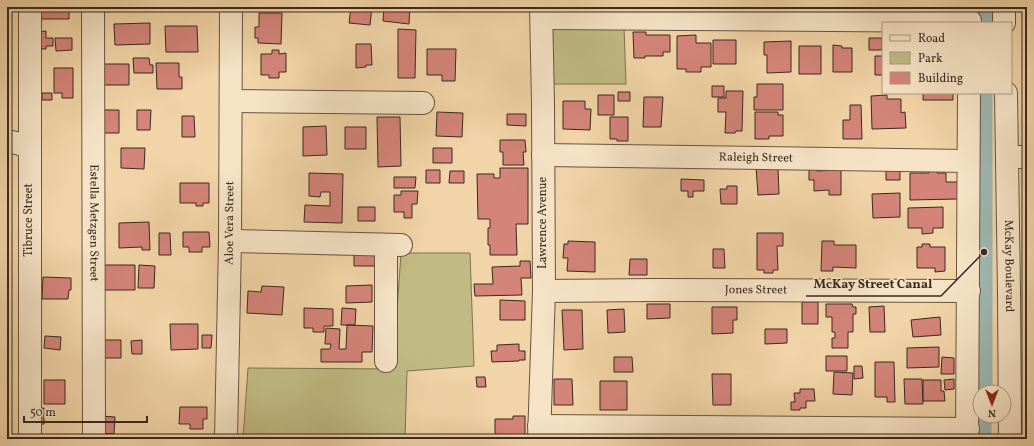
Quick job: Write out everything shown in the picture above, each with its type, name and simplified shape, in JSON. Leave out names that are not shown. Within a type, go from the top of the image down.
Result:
[{"type":"street","name":"Tibruce Street","points":[[30,7],[30,434]]},
{"type":"street","name":"Estella Metzgen Street","points":[[93,7],[94,439]]},
{"type":"street","name":"Aloe Vera Street","points":[[226,439],[230,241],[231,7]]},
{"type":"street","points":[[1004,7],[1004,22]]},
{"type":"street","points":[[542,12],[970,17]]},
{"type":"street","name":"Lawrence Avenue","points":[[539,433],[544,291],[542,12]]},
{"type":"street","points":[[539,433],[968,434],[969,94]]},
{"type":"street","name":"McKay Boulevard","points":[[1006,94],[1017,157],[1018,292],[1015,429]]},
{"type":"street","points":[[231,101],[423,103]]},
{"type":"street","points":[[7,141],[29,146]]},
{"type":"street","name":"Raleigh Street","points":[[543,155],[968,161]]},
{"type":"street","points":[[230,241],[394,245],[386,361]]},
{"type":"street","name":"Jones Street","points":[[544,291],[969,291]]},
{"type":"green space","points":[[624,27],[626,84],[551,84],[552,29]]},
{"type":"green space","points":[[401,253],[470,253],[474,366],[407,371],[405,439],[243,439],[248,368],[393,369]]},
{"type":"building","points":[[37,7],[69,7],[69,19],[37,19]]},
{"type":"building","points":[[351,7],[372,7],[370,25],[349,23]]},
{"type":"building","points":[[384,7],[410,7],[409,24],[383,21]]},
{"type":"building","points":[[881,7],[905,7],[905,8],[881,9]]},
{"type":"building","points":[[7,8],[9,8],[8,34],[7,34]]},
{"type":"building","points":[[259,13],[282,13],[281,44],[258,43],[258,38],[255,38],[255,27],[259,27]]},
{"type":"building","points":[[150,23],[150,44],[115,45],[114,24]]},
{"type":"building","points":[[165,26],[197,26],[198,52],[166,52]]},
{"type":"building","points":[[398,29],[416,30],[415,78],[398,78]]},
{"type":"building","points":[[46,31],[46,38],[53,38],[53,46],[46,46],[46,49],[36,49],[35,32]]},
{"type":"building","points":[[633,32],[646,32],[646,35],[670,35],[670,52],[663,52],[663,56],[645,56],[645,58],[634,58]]},
{"type":"building","points":[[696,35],[696,43],[711,43],[711,67],[701,67],[701,72],[686,72],[686,69],[677,69],[677,36]]},
{"type":"building","points":[[7,38],[9,38],[9,68],[7,68]]},
{"type":"building","points":[[55,38],[72,38],[72,50],[56,51]]},
{"type":"building","points":[[869,38],[882,38],[882,50],[869,50]]},
{"type":"building","points":[[713,40],[736,40],[736,64],[713,64]]},
{"type":"building","points":[[791,41],[791,72],[767,73],[767,55],[764,55],[764,42]]},
{"type":"building","points":[[356,44],[371,44],[372,65],[356,68]]},
{"type":"building","points":[[833,45],[842,46],[842,48],[852,48],[852,72],[833,72]]},
{"type":"building","points":[[799,46],[821,46],[821,74],[799,74]]},
{"type":"building","points":[[427,49],[456,49],[455,81],[442,81],[442,75],[427,75]]},
{"type":"building","points":[[272,50],[279,50],[279,54],[286,53],[286,72],[279,72],[279,78],[269,78],[269,75],[261,75],[261,54],[272,54]]},
{"type":"building","points":[[875,56],[882,56],[882,75],[875,75]]},
{"type":"building","points":[[133,58],[149,58],[150,65],[153,65],[153,73],[134,73]]},
{"type":"building","points":[[156,63],[179,63],[179,77],[182,77],[182,89],[157,89]]},
{"type":"building","points":[[103,64],[129,64],[129,85],[103,85]]},
{"type":"building","points":[[54,68],[73,68],[73,98],[62,98],[62,93],[54,93]]},
{"type":"building","points":[[757,84],[783,84],[783,110],[754,110],[754,97],[757,97]]},
{"type":"building","points":[[712,86],[724,86],[724,97],[712,97]]},
{"type":"building","points":[[726,91],[743,91],[742,131],[725,133],[726,112],[718,112],[718,98],[726,98]]},
{"type":"building","points":[[618,92],[630,92],[630,101],[618,101]]},
{"type":"building","points":[[42,93],[52,93],[52,100],[42,100]]},
{"type":"building","points":[[923,94],[953,94],[953,100],[923,100]]},
{"type":"building","points":[[598,95],[614,95],[614,115],[598,115]]},
{"type":"building","points":[[887,95],[887,99],[901,99],[901,113],[905,112],[906,128],[872,129],[871,96]]},
{"type":"building","points":[[644,97],[663,97],[661,127],[643,127]]},
{"type":"building","points":[[563,101],[585,101],[585,109],[591,109],[590,130],[563,129]]},
{"type":"building","points":[[850,105],[861,105],[862,139],[843,139],[843,120],[850,120]]},
{"type":"building","points":[[101,110],[119,110],[119,133],[101,133]]},
{"type":"building","points":[[137,110],[151,110],[150,130],[137,130]]},
{"type":"building","points":[[437,112],[463,113],[462,137],[436,136]]},
{"type":"building","points":[[755,112],[778,112],[778,115],[783,115],[783,136],[769,136],[769,139],[755,139]]},
{"type":"building","points":[[507,114],[526,114],[526,126],[507,125]]},
{"type":"building","points":[[182,116],[194,116],[195,137],[182,137]]},
{"type":"building","points":[[377,117],[400,117],[401,166],[378,167]]},
{"type":"building","points":[[610,117],[628,117],[628,141],[617,141],[617,139],[610,139]]},
{"type":"building","points":[[326,126],[327,155],[303,156],[303,127]]},
{"type":"building","points":[[345,127],[366,127],[366,149],[345,149]]},
{"type":"building","points":[[500,140],[525,140],[526,152],[523,152],[524,165],[503,165],[503,152],[500,152]]},
{"type":"building","points":[[121,148],[145,148],[144,169],[121,168]]},
{"type":"building","points":[[433,148],[452,148],[452,163],[433,163]]},
{"type":"building","points":[[900,166],[900,180],[886,180],[886,167]]},
{"type":"building","points":[[756,167],[778,168],[779,194],[758,195]]},
{"type":"building","points":[[809,167],[817,167],[817,171],[841,170],[841,195],[829,195],[829,190],[814,191],[814,180],[809,180]]},
{"type":"building","points":[[500,168],[528,168],[528,224],[516,224],[517,255],[490,255],[490,245],[488,245],[488,228],[490,228],[490,219],[478,219],[477,174],[494,174],[494,178],[500,178]]},
{"type":"building","points":[[929,168],[937,168],[937,173],[946,173],[946,182],[958,182],[958,199],[910,200],[910,173],[929,173]]},
{"type":"building","points":[[426,170],[440,170],[440,183],[426,183]]},
{"type":"building","points":[[450,171],[464,171],[464,183],[449,183]]},
{"type":"building","points":[[309,173],[343,174],[342,223],[304,222],[305,205],[330,206],[330,192],[321,192],[320,197],[309,196]]},
{"type":"building","points":[[394,177],[416,177],[415,188],[394,188]]},
{"type":"building","points":[[681,179],[704,180],[704,191],[693,191],[693,197],[688,197],[688,191],[681,191]]},
{"type":"building","points":[[180,183],[209,183],[209,203],[203,203],[203,206],[196,206],[196,203],[180,203]]},
{"type":"building","points":[[727,186],[737,186],[737,204],[721,204],[720,189],[727,189]]},
{"type":"building","points":[[401,191],[418,191],[417,204],[412,204],[412,218],[404,218],[404,212],[394,212],[394,195],[401,195]]},
{"type":"building","points":[[900,193],[900,217],[873,218],[872,194]]},
{"type":"building","points":[[358,207],[375,207],[375,221],[358,221]]},
{"type":"building","points":[[943,207],[943,228],[933,228],[933,233],[922,234],[922,228],[908,228],[908,208]]},
{"type":"building","points":[[149,222],[150,250],[142,250],[142,247],[119,248],[119,223]]},
{"type":"building","points":[[183,232],[209,232],[210,247],[202,247],[202,252],[189,252],[189,247],[183,247]]},
{"type":"building","points":[[159,233],[170,233],[171,255],[159,255]]},
{"type":"building","points":[[757,233],[783,233],[783,246],[777,246],[778,270],[773,270],[773,273],[764,273],[764,270],[757,270]]},
{"type":"building","points":[[568,241],[595,242],[595,272],[567,271],[568,258],[563,258],[564,244],[568,244]]},
{"type":"building","points":[[822,241],[834,241],[834,245],[856,245],[856,268],[833,267],[833,271],[821,271]]},
{"type":"building","points":[[922,244],[930,244],[930,247],[945,247],[945,271],[935,272],[935,268],[917,268],[917,247],[922,247]]},
{"type":"building","points":[[713,249],[724,249],[725,268],[713,268]]},
{"type":"building","points":[[354,252],[375,252],[375,266],[354,266]]},
{"type":"building","points":[[630,259],[647,259],[647,275],[629,275]]},
{"type":"building","points":[[520,261],[530,261],[531,278],[521,278],[522,295],[475,296],[474,284],[493,284],[492,267],[520,266]]},
{"type":"building","points":[[102,265],[135,265],[135,290],[102,290]]},
{"type":"building","points":[[139,265],[155,266],[154,288],[138,288]]},
{"type":"building","points":[[43,277],[71,278],[71,290],[69,290],[68,299],[42,299]]},
{"type":"building","points":[[372,285],[372,302],[346,303],[346,286]]},
{"type":"building","points":[[262,286],[284,287],[282,315],[247,313],[248,291],[261,292]]},
{"type":"building","points":[[500,300],[525,301],[525,320],[500,320]]},
{"type":"building","points":[[802,302],[818,302],[818,324],[802,324]]},
{"type":"building","points":[[647,304],[670,304],[670,318],[647,319]]},
{"type":"building","points":[[826,304],[852,304],[853,307],[856,307],[856,314],[853,314],[853,332],[848,332],[848,348],[832,348],[832,338],[835,338],[835,332],[832,332],[832,317],[826,317]]},
{"type":"building","points":[[884,306],[885,332],[870,332],[869,307]]},
{"type":"building","points":[[712,307],[737,307],[737,320],[733,320],[733,333],[712,334]]},
{"type":"building","points":[[304,308],[333,309],[333,326],[324,326],[324,332],[313,332],[313,328],[304,328]]},
{"type":"building","points":[[342,308],[356,309],[355,325],[341,325]]},
{"type":"building","points":[[624,309],[625,332],[608,333],[607,310]]},
{"type":"building","points":[[562,310],[582,310],[583,349],[564,350]]},
{"type":"building","points":[[940,317],[941,335],[913,337],[911,320]]},
{"type":"building","points":[[170,324],[198,324],[198,349],[171,350]]},
{"type":"building","points":[[347,325],[373,326],[372,352],[362,352],[362,362],[321,362],[321,349],[330,349],[331,344],[325,344],[326,328],[340,329],[339,349],[346,349]]},
{"type":"building","points":[[765,329],[787,329],[787,343],[765,344]]},
{"type":"building","points":[[202,335],[212,335],[211,348],[202,348]]},
{"type":"building","points":[[45,336],[61,337],[60,350],[44,348]]},
{"type":"building","points":[[102,340],[121,340],[121,358],[102,358]]},
{"type":"building","points":[[142,340],[142,354],[132,354],[131,341]]},
{"type":"building","points":[[519,344],[519,351],[525,351],[525,360],[492,362],[491,351],[497,351],[497,345]]},
{"type":"building","points":[[939,347],[939,367],[907,368],[907,348]]},
{"type":"building","points":[[826,356],[847,356],[847,371],[826,371]]},
{"type":"building","points":[[614,357],[632,357],[633,372],[614,372]]},
{"type":"building","points":[[942,357],[954,358],[954,374],[941,374]]},
{"type":"building","points":[[875,362],[894,362],[895,402],[887,402],[887,397],[875,397]]},
{"type":"building","points":[[854,366],[862,366],[863,378],[854,379]]},
{"type":"building","points":[[834,372],[853,373],[852,395],[833,394]]},
{"type":"building","points":[[712,374],[731,374],[731,405],[713,405]]},
{"type":"building","points":[[476,377],[485,377],[486,387],[477,387]]},
{"type":"building","points":[[554,379],[572,379],[573,405],[554,405]]},
{"type":"building","points":[[904,379],[922,379],[923,404],[905,404]]},
{"type":"building","points":[[954,379],[954,389],[945,390],[944,380]]},
{"type":"building","points":[[44,380],[65,380],[65,404],[44,404]]},
{"type":"building","points":[[923,380],[941,380],[941,391],[944,391],[945,401],[923,401]]},
{"type":"building","points":[[600,381],[627,381],[627,410],[600,410]]},
{"type":"building","points":[[800,389],[814,389],[815,401],[806,401],[806,408],[791,410],[791,402],[795,402],[794,393],[800,393]]},
{"type":"building","points":[[180,407],[207,407],[207,419],[203,419],[203,429],[190,429],[190,424],[179,424]]},
{"type":"building","points":[[44,408],[44,424],[32,425],[31,409]]},
{"type":"building","points":[[101,416],[115,417],[114,434],[99,433]]},
{"type":"building","points":[[513,416],[525,416],[525,439],[495,439],[495,419],[513,419]]},
{"type":"waterway","points":[[984,22],[985,7]]},
{"type":"waterway","points":[[984,94],[984,384]]},
{"type":"waterway","points":[[983,424],[983,439]]},
{"type":"place","name":"McKay Street Canal","points":[[984,252]]}]
